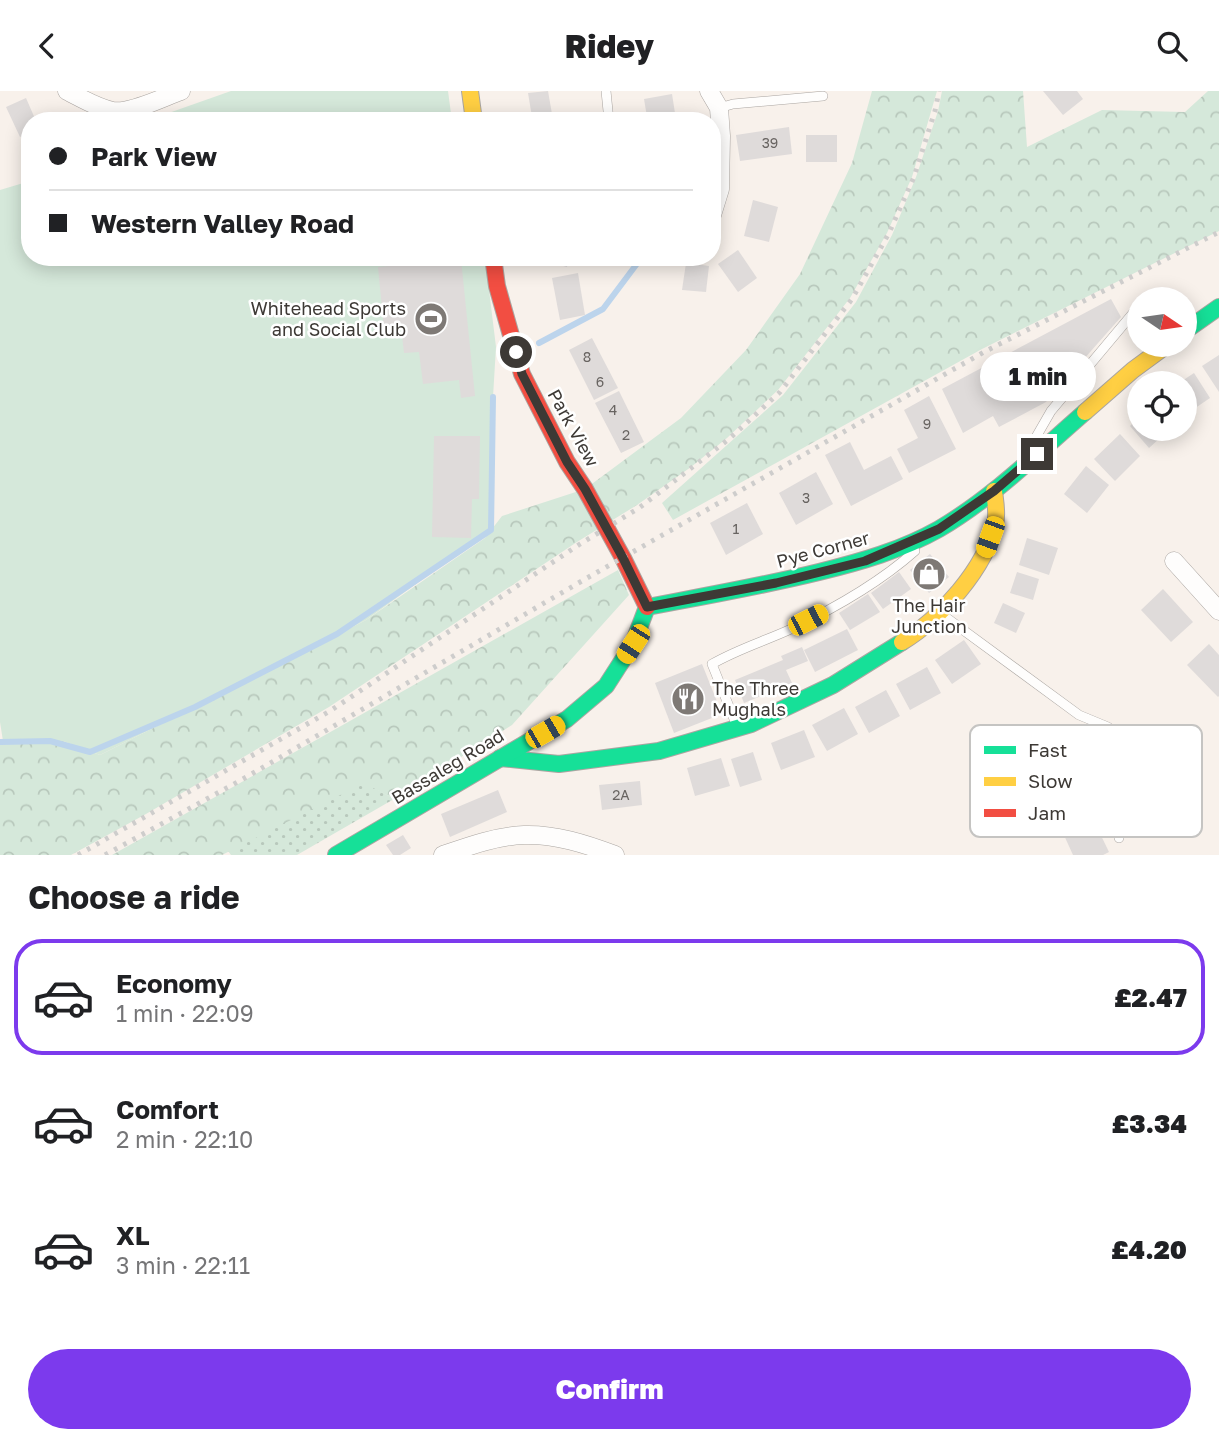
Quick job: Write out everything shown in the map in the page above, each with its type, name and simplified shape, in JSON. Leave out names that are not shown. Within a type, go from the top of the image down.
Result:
[{"type":"street","points":[[67,91],[103,109],[116,112],[130,110],[181,91]]},
{"type":"street","points":[[470,91],[473,112]]},
{"type":"street","points":[[709,91],[719,112]]},
{"type":"street","name":"Park View","points":[[494,266],[497,286],[522,374],[647,607]]},
{"type":"street","points":[[1197,323],[1219,307]]},
{"type":"street","name":"Pye Corner","points":[[647,607],[776,583],[865,561],[939,529],[994,491],[1151,357]]},
{"type":"street","points":[[500,758],[559,764],[659,751],[751,724],[833,685],[918,632],[960,591],[985,552],[996,522],[994,491]]},
{"type":"street","points":[[1174,561],[1219,611]]},
{"type":"street","name":"Bassaleg Road","points":[[336,855],[568,719],[606,686],[633,644],[647,607]]},
{"type":"street","points":[[443,855],[498,839],[523,835],[584,843],[615,855]]},
{"type":"lane","points":[[606,91],[608,112]]},
{"type":"lane","points":[[719,109],[733,104],[823,96]]},
{"type":"lane","points":[[1018,470],[1051,411],[1127,320]]},
{"type":"lane","points":[[737,728],[712,664],[845,601],[902,562],[939,529]]},
{"type":"lane","points":[[939,612],[1079,715],[1103,725]]},
{"type":"green space","points":[[231,91],[448,91],[451,112],[172,112]]},
{"type":"green space","points":[[872,91],[937,91],[912,177],[887,233],[850,298],[778,390],[727,438],[637,505],[329,707],[146,814],[71,855],[0,855],[0,742],[63,741],[100,755],[366,620],[485,538],[502,516],[585,489],[681,418],[746,350],[800,274],[852,163]]},
{"type":"green space","points":[[942,91],[1023,91],[1027,147],[1102,110],[1185,112],[1208,91],[1219,91],[1219,231],[982,349],[673,520],[662,503],[783,395],[856,302],[892,235],[916,177]]},
{"type":"green space","points":[[21,184],[21,266],[486,266],[496,347],[491,530],[366,620],[100,755],[63,741],[3,741],[0,722],[0,190]]},
{"type":"green space","points":[[618,570],[629,595],[512,725],[394,799],[364,783],[222,855],[112,855]]},
{"type":"green space","points":[[364,782],[394,799],[297,855],[231,855],[228,851]]},
{"type":"building","points":[[548,91],[552,112],[531,112],[528,93]]},
{"type":"building","points":[[1043,91],[1077,91],[1083,99],[1063,115]]},
{"type":"building","points":[[672,94],[675,112],[646,112],[644,99]]},
{"type":"building","points":[[26,98],[32,112],[21,112],[20,137],[6,107]]},
{"type":"building","points":[[789,127],[792,154],[740,161],[736,135]]},
{"type":"building","points":[[806,135],[837,135],[837,162],[806,162]]},
{"type":"building","points":[[753,200],[778,207],[769,242],[744,236]]},
{"type":"building","points":[[738,250],[757,278],[738,292],[719,266]]},
{"type":"building","points":[[462,266],[475,396],[461,398],[459,380],[423,384],[419,352],[404,353],[401,327],[384,329],[378,267]]},
{"type":"building","points":[[686,266],[709,266],[706,292],[682,290]]},
{"type":"building","points":[[578,273],[585,315],[560,320],[552,278]]},
{"type":"building","points":[[1111,299],[1121,317],[1046,402],[999,427],[993,416],[963,433],[942,389]]},
{"type":"building","points":[[592,338],[618,388],[594,400],[569,350]]},
{"type":"building","points":[[1219,355],[1219,392],[1202,366]]},
{"type":"building","points":[[1197,378],[1210,398],[1197,407]]},
{"type":"building","points":[[619,391],[644,442],[621,453],[595,403]]},
{"type":"building","points":[[929,396],[956,449],[909,473],[897,449],[918,438],[904,410]]},
{"type":"building","points":[[1120,434],[1140,456],[1115,481],[1094,459]]},
{"type":"building","points":[[434,436],[480,436],[479,499],[472,499],[471,538],[432,537]]},
{"type":"building","points":[[1143,441],[1157,441],[1149,448]]},
{"type":"building","points":[[850,442],[864,470],[891,456],[903,479],[851,506],[825,455]]},
{"type":"building","points":[[1086,466],[1109,485],[1087,513],[1064,494]]},
{"type":"building","points":[[816,472],[833,504],[796,525],[779,493]]},
{"type":"building","points":[[747,503],[763,534],[726,555],[710,523]]},
{"type":"building","points":[[1027,538],[1058,548],[1049,575],[1019,565]]},
{"type":"building","name":"The Hair Junction","points":[[930,554],[949,577],[929,593],[910,570]]},
{"type":"building","points":[[899,572],[911,589],[883,609],[871,593]]},
{"type":"building","points":[[1017,572],[1039,579],[1033,600],[1010,593]]},
{"type":"building","points":[[1163,589],[1193,622],[1171,642],[1141,610]]},
{"type":"building","points":[[868,594],[880,612],[850,630],[839,613]]},
{"type":"building","points":[[1003,603],[1025,613],[1016,633],[994,623]]},
{"type":"building","points":[[847,629],[858,650],[815,672],[804,650]]},
{"type":"building","points":[[964,640],[981,664],[952,684],[935,660]]},
{"type":"building","points":[[1209,644],[1219,655],[1218,697],[1187,665]]},
{"type":"building","points":[[802,647],[808,661],[786,670],[792,683],[744,703],[735,680],[783,660],[781,656]]},
{"type":"building","points":[[702,664],[722,714],[674,733],[655,683]]},
{"type":"building","points":[[927,667],[941,693],[910,710],[896,684]]},
{"type":"building","points":[[886,690],[900,716],[869,733],[855,707]]},
{"type":"building","points":[[844,708],[858,734],[827,751],[812,725]]},
{"type":"building","points":[[804,730],[815,757],[781,770],[771,743]]},
{"type":"building","points":[[753,752],[762,780],[740,787],[731,759]]},
{"type":"building","points":[[721,758],[730,786],[695,796],[687,768]]},
{"type":"building","points":[[640,781],[642,805],[602,810],[599,785]]},
{"type":"building","points":[[498,790],[507,812],[450,837],[441,814]]},
{"type":"building","points":[[403,835],[411,848],[400,855],[393,855],[386,845]]},
{"type":"building","points":[[1065,837],[1102,837],[1109,852],[1103,855],[1073,855]]},
{"type":"waterway","points":[[539,343],[603,309],[635,266]]},
{"type":"waterway","points":[[0,742],[50,741],[90,752],[195,707],[337,634],[491,530],[493,397]]},
{"type":"railway","points":[[78,855],[330,711],[580,544],[639,508],[729,439],[780,392],[852,299],[889,233],[914,177],[939,91]]},
{"type":"railway","points":[[105,855],[243,779],[587,578],[984,352],[1219,232]]},
{"type":"traffic: fast","points":[[1197,323],[1219,307]]},
{"type":"traffic: fast","points":[[647,607],[819,572],[865,560],[910,543],[939,529],[978,503],[1085,412]]},
{"type":"traffic: fast","points":[[336,855],[567,719],[606,686],[633,644],[647,607]]},
{"type":"traffic: fast","points":[[500,758],[559,764],[659,751],[751,724],[833,685],[902,642]]},
{"type":"traffic: slow","points":[[470,91],[473,112]]},
{"type":"traffic: slow","points":[[1085,412],[1151,357]]},
{"type":"traffic: slow","points":[[902,642],[946,606],[972,575],[990,541],[996,520],[994,491]]},
{"type":"traffic: jam","points":[[494,266],[497,286],[522,374],[647,607]]},
{"type":"place","name":"Whitehead Sports and Social Club","points":[[431,319]]},
{"type":"place","name":"The Hair Junction","points":[[929,574]]},
{"type":"place","name":"The Three Mughals","points":[[688,699]]},
{"type":"route","points":[[516,352],[522,374],[567,462],[585,489],[647,607],[776,583],[865,561],[939,529],[994,491],[1037,454]]}]
